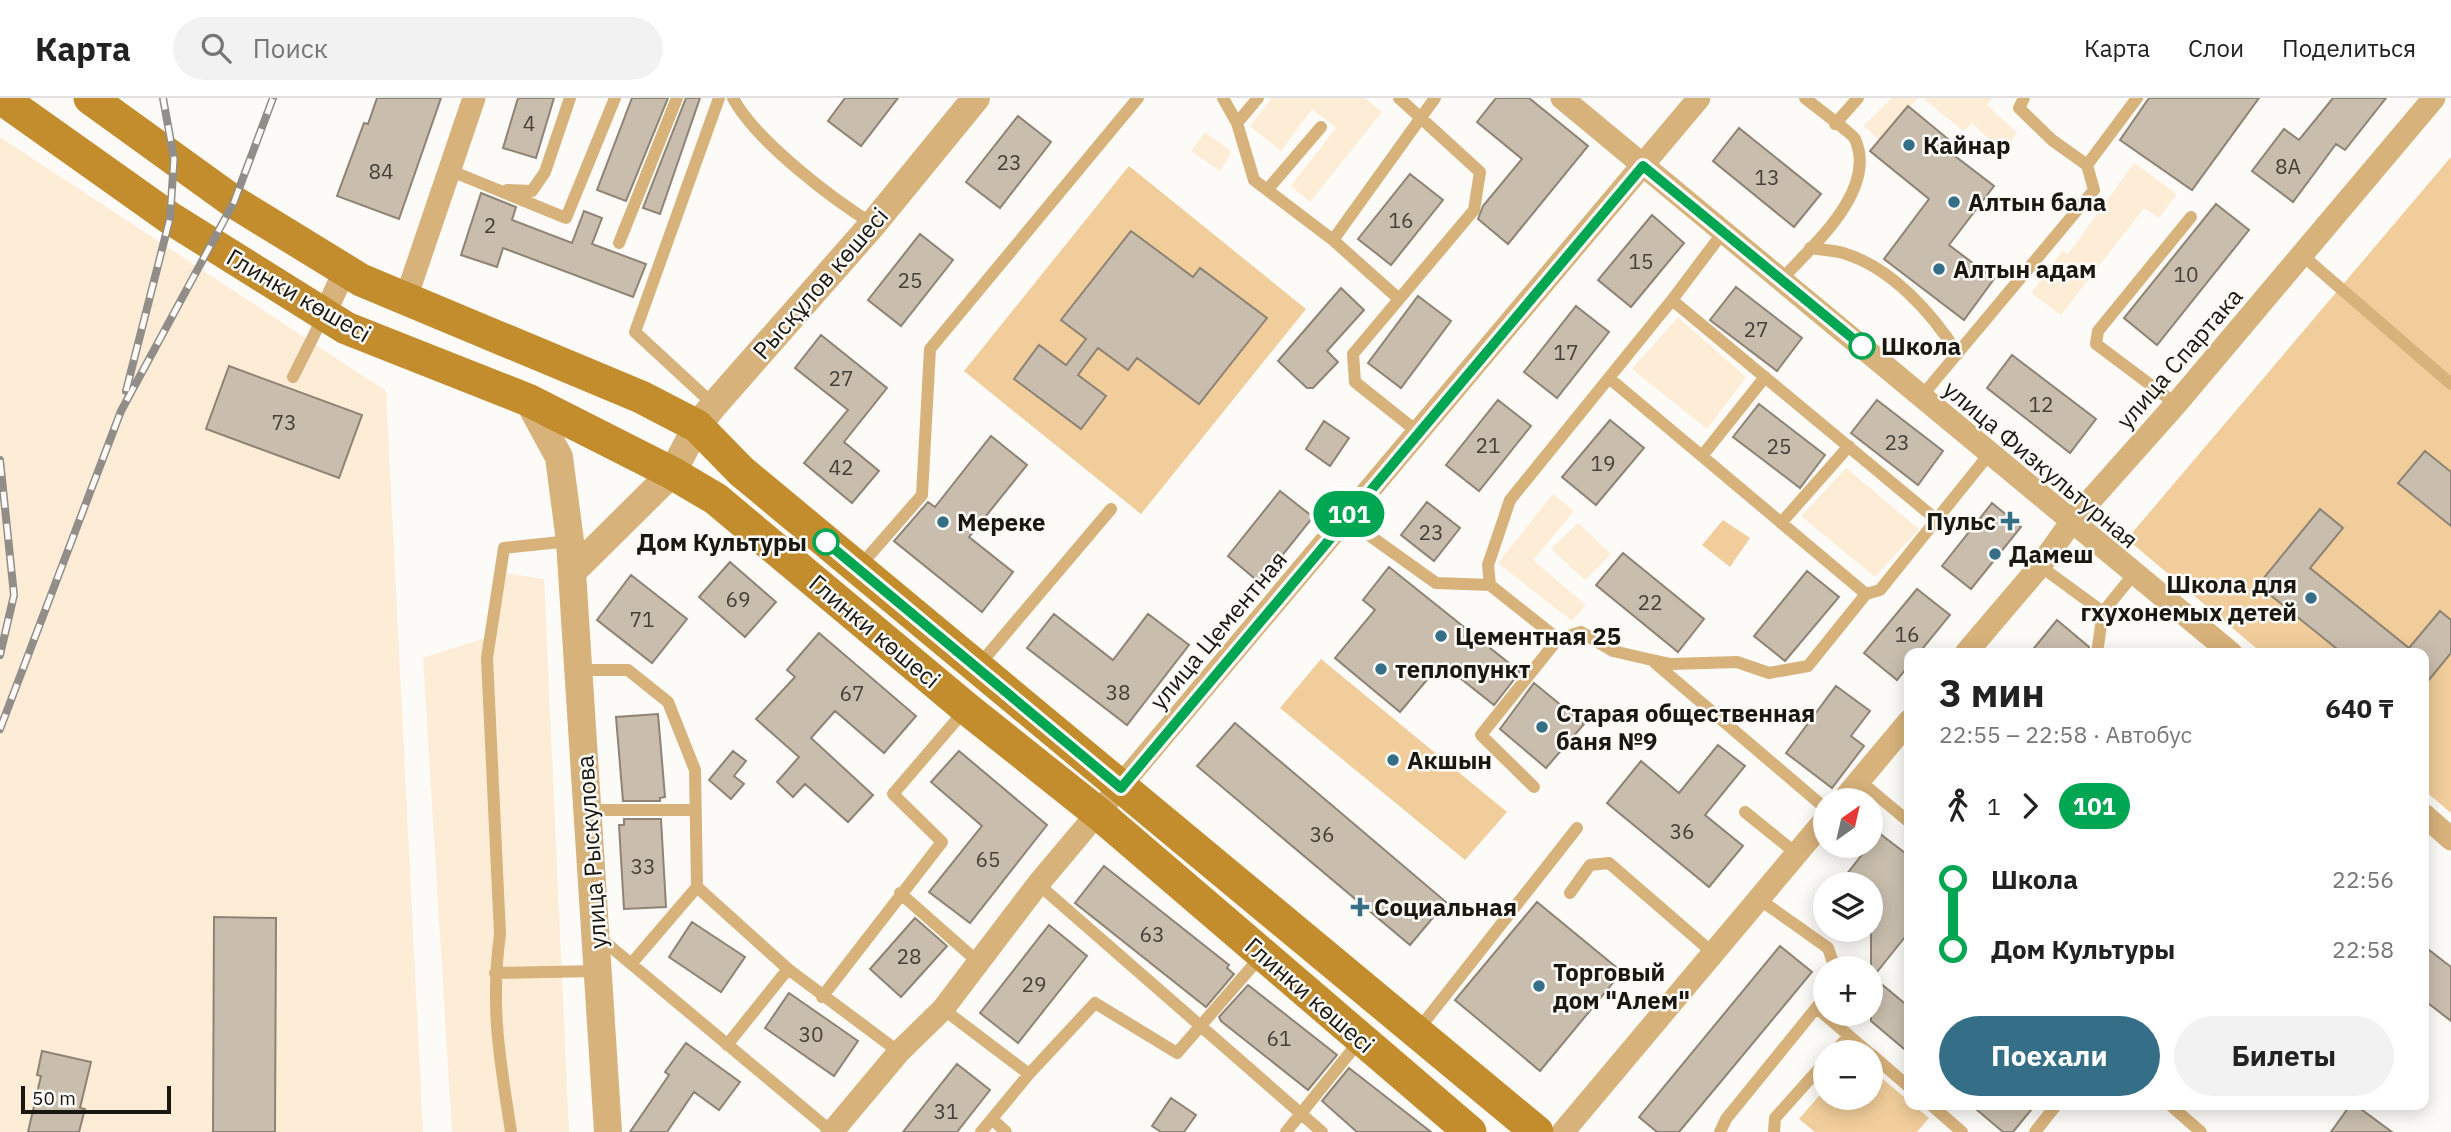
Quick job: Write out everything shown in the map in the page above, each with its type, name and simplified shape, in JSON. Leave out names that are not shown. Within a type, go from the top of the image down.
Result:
[{"type":"main road","name":"Глинки көшесі","points":[[1,98],[170,218],[346,328],[528,400],[672,473],[716,499],[966,708],[1099,814],[1470,1132]]},
{"type":"main road","name":"Глинки көшесі","points":[[90,98],[234,202],[345,270],[406,299],[641,397],[706,416],[741,471],[1121,788],[1418,1030],[1537,1132]]},
{"type":"street","points":[[406,299],[474,98]]},
{"type":"street","name":"Рысқұлов көшесі","points":[[672,473],[706,416],[873,223],[976,98]]},
{"type":"street","name":"улица Физкультурная","points":[[1562,98],[2072,521],[2133,575],[2225,648]]},
{"type":"street","name":"улица Цементная","points":[[832,1132],[899,1052],[943,1009],[1038,884],[1699,98]]},
{"type":"street","name":"улица Спартака","points":[[1970,648],[2040,566],[2072,521],[2176,404],[2434,98]]},
{"type":"street","points":[[324,314],[345,270]]},
{"type":"street","name":"улица Рыскулова","points":[[528,400],[559,457],[570,541],[608,1132]]},
{"type":"street","points":[[573,571],[672,473]]},
{"type":"street","points":[[1853,788],[1904,726]]},
{"type":"street","points":[[2429,819],[2451,839]]},
{"type":"street","points":[[1563,1132],[1813,835]]},
{"type":"lane","points":[[498,190],[532,191],[545,172],[570,98]]},
{"type":"lane","points":[[449,170],[566,218],[615,98]]},
{"type":"lane","points":[[619,243],[677,98]]},
{"type":"lane","points":[[706,416],[635,332],[719,98]]},
{"type":"lane","points":[[733,98],[743,117],[836,202],[873,223]]},
{"type":"lane","points":[[858,569],[922,495],[930,349],[1138,98]]},
{"type":"lane","points":[[1223,98],[1237,123],[1254,180],[1333,240],[1399,299]]},
{"type":"lane","points":[[1237,123],[1258,98]]},
{"type":"lane","points":[[1399,98],[1421,115],[1480,172],[1474,210],[1353,354],[1355,382],[1419,433]]},
{"type":"lane","points":[[1333,240],[1435,98]]},
{"type":"lane","points":[[1782,279],[1849,203],[1860,163],[1854,136],[1835,124],[1805,98]]},
{"type":"lane","points":[[1835,124],[1858,98]]},
{"type":"lane","points":[[1921,397],[2094,190],[2087,165],[2052,140],[2020,108],[2024,98]]},
{"type":"lane","points":[[2087,165],[2137,98]]},
{"type":"lane","points":[[1267,190],[1321,127]]},
{"type":"lane","points":[[2176,404],[2096,344],[2098,331],[2191,217]]},
{"type":"lane","points":[[1490,585],[1488,565],[1510,500],[1672,300],[1724,231]]},
{"type":"lane","points":[[1810,248],[1844,253],[1878,270],[1919,304],[1941,328],[1958,354]]},
{"type":"lane","points":[[2302,255],[2451,384]]},
{"type":"lane","points":[[1672,300],[1938,521]]},
{"type":"lane","points":[[293,377],[324,314]]},
{"type":"lane","points":[[1702,456],[1765,377]]},
{"type":"lane","points":[[1609,378],[1866,594]]},
{"type":"lane","points":[[1781,523],[1849,446]]},
{"type":"lane","points":[[1534,787],[1481,735],[1558,639],[1581,632],[1613,652],[1671,664],[1737,662],[1769,673],[1808,666],[1866,594],[1881,590],[1990,453]]},
{"type":"lane","points":[[976,668],[1111,509]]},
{"type":"lane","points":[[1345,518],[1436,583],[1490,585],[1558,639]]},
{"type":"lane","points":[[512,1132],[495,1023],[495,973],[500,934],[487,658],[504,548],[570,541]]},
{"type":"lane","points":[[2040,566],[2103,612]]},
{"type":"lane","points":[[2097,648],[2103,612],[2133,575]]},
{"type":"lane","points":[[1652,660],[1813,798]]},
{"type":"lane","points":[[580,670],[628,670],[668,702],[695,770],[697,887],[631,964]]},
{"type":"lane","points":[[822,996],[942,842],[893,794],[966,708]]},
{"type":"lane","points":[[1859,780],[1904,818]]},
{"type":"lane","points":[[588,810],[696,810]]},
{"type":"lane","points":[[1745,812],[1797,854]]},
{"type":"lane","points":[[1418,1030],[1577,828]]},
{"type":"lane","points":[[1570,893],[1590,865],[1609,863],[1713,953]]},
{"type":"lane","points":[[1038,884],[1322,1132]]},
{"type":"lane","points":[[697,887],[788,969],[899,1052]]},
{"type":"lane","points":[[900,893],[977,961]]},
{"type":"lane","points":[[1759,899],[1828,947],[1831,956]]},
{"type":"lane","points":[[596,934],[832,1132]]},
{"type":"lane","points":[[981,1132],[1029,1074],[1095,1003],[1177,1053],[1263,955]]},
{"type":"lane","points":[[727,1045],[788,969]]},
{"type":"lane","points":[[495,973],[598,971]]},
{"type":"lane","points":[[943,1009],[1029,1074]]},
{"type":"lane","points":[[1720,1132],[1726,1119],[1813,1015]]},
{"type":"lane","points":[[1838,1026],[1855,1040]]},
{"type":"lane","points":[[1845,1040],[1849,1035]]},
{"type":"lane","points":[[1286,1132],[1361,1039]]},
{"type":"lane","points":[[1883,1065],[1904,1083]]},
{"type":"lane","points":[[1774,1132],[1775,1118],[1813,1075]]},
{"type":"lane","points":[[1937,1110],[1962,1132]]},
{"type":"lane","points":[[2035,1132],[2052,1110]]},
{"type":"lane","points":[[2176,1110],[2201,1132]]},
{"type":"lane","points":[[992,1119],[1006,1132]]},
{"type":"shaded area","points":[[1272,98],[1365,98],[1382,112],[1310,202],[1291,186],[1336,128],[1312,109],[1281,151],[1250,126]]},
{"type":"shaded area","points":[[1892,98],[1918,98],[1880,140],[1863,126]]},
{"type":"shaded area","points":[[1923,98],[1992,98],[1987,105],[2017,133],[2003,152],[1972,123],[1963,131]]},
{"type":"shaded area","points":[[1205,132],[1232,152],[1220,171],[1191,151]]},
{"type":"shaded area","points":[[0,137],[386,391],[423,1132],[0,1132]]},
{"type":"shaded area","points":[[2451,157],[2451,813],[2429,794],[2429,648],[2256,648],[2127,539]]},
{"type":"shaded area","points":[[2134,163],[2177,194],[2159,218],[2144,208],[2061,315],[2031,293],[2062,251],[2068,254]]},
{"type":"shaded area","points":[[1129,166],[1306,309],[1141,514],[964,371]]},
{"type":"shaded area","points":[[1678,317],[1746,377],[1707,429],[1632,369]]},
{"type":"shaded area","points":[[1846,468],[1919,529],[1875,577],[1801,516]]},
{"type":"shaded area","points":[[1553,494],[1574,511],[1533,560],[1586,605],[1572,621],[1498,563]]},
{"type":"shaded area","points":[[1723,520],[1750,538],[1730,567],[1702,545]]},
{"type":"shaded area","points":[[1578,523],[1611,554],[1585,580],[1551,549]]},
{"type":"shaded area","points":[[497,572],[544,579],[569,1132],[452,1132],[423,658],[485,638]]},
{"type":"shaded area","name":"Акшын","points":[[1321,659],[1507,812],[1465,860],[1280,708]]},
{"type":"shaded area","points":[[1883,1079],[1904,1097],[1904,1110],[1920,1110],[1929,1118],[1917,1132],[1815,1132],[1799,1119],[1813,1103],[1813,1110],[1883,1110]]},
{"type":"building","points":[[377,98],[441,98],[399,219],[337,196],[364,123],[368,124]]},
{"type":"building","points":[[518,98],[554,98],[536,158],[503,148]]},
{"type":"building","points":[[632,98],[668,98],[626,201],[597,190]]},
{"type":"building","points":[[686,98],[700,98],[660,214],[643,208]]},
{"type":"building","points":[[845,98],[898,98],[861,146],[828,121]]},
{"type":"building","points":[[1496,98],[1529,98],[1588,146],[1508,244],[1478,219],[1483,206],[1522,159],[1477,122]]},
{"type":"building","points":[[2149,98],[2259,98],[2192,190],[2120,140]]},
{"type":"building","points":[[2333,98],[2386,98],[2345,150],[2336,144],[2293,202],[2252,171],[2284,129],[2299,140]]},
{"type":"building","points":[[1908,106],[1948,139],[1942,146],[1994,186],[1949,245],[1994,279],[1964,320],[1884,259],[1929,199],[1870,151]]},
{"type":"building","points":[[1018,116],[1051,142],[1000,208],[966,182]]},
{"type":"building","points":[[1739,128],[1821,194],[1794,227],[1713,161]]},
{"type":"building","points":[[1410,174],[1443,200],[1391,265],[1358,239]]},
{"type":"building","points":[[481,193],[516,207],[512,220],[572,243],[584,211],[602,218],[592,244],[646,264],[633,297],[503,248],[497,267],[461,255]]},
{"type":"building","points":[[2216,204],[2249,230],[2157,345],[2124,318]]},
{"type":"building","points":[[1652,215],[1684,243],[1631,307],[1598,280]]},
{"type":"building","points":[[1131,231],[1193,277],[1200,268],[1267,318],[1199,404],[1137,358],[1128,370],[1098,348],[1078,375],[1106,396],[1081,429],[1014,379],[1039,345],[1066,365],[1086,339],[1061,320]]},
{"type":"building","points":[[920,234],[953,260],[901,326],[868,300]]},
{"type":"building","points":[[1736,287],[1802,338],[1777,371],[1710,320]]},
{"type":"building","points":[[1341,288],[1364,310],[1327,351],[1338,362],[1313,388],[1307,388],[1278,361]]},
{"type":"building","points":[[1418,296],[1451,321],[1401,388],[1368,363]]},
{"type":"building","points":[[1576,306],[1609,332],[1557,398],[1524,372]]},
{"type":"building","points":[[821,335],[887,388],[844,442],[879,471],[852,503],[804,463],[848,410],[795,368]]},
{"type":"building","points":[[2012,355],[2096,419],[2070,453],[1987,388]]},
{"type":"building","points":[[229,366],[362,415],[339,478],[206,429]]},
{"type":"building","points":[[1498,400],[1531,426],[1479,491],[1446,465]]},
{"type":"building","points":[[1877,400],[1943,451],[1918,485],[1851,433]]},
{"type":"building","points":[[1759,404],[1825,455],[1800,488],[1733,437]]},
{"type":"building","points":[[1610,420],[1644,448],[1596,505],[1562,477]]},
{"type":"building","points":[[1324,421],[1349,438],[1330,466],[1306,449]]},
{"type":"building","name":"Мереке","points":[[991,436],[1027,465],[969,537],[1013,572],[982,612],[894,541],[928,502],[935,507]]},
{"type":"building","points":[[2425,451],[2451,472],[2451,526],[2398,483]]},
{"type":"building","points":[[1280,491],[1313,517],[1260,583],[1228,556]]},
{"type":"building","points":[[1427,502],[1460,528],[1434,561],[1401,535]]},
{"type":"building","points":[[1992,503],[2021,527],[1971,589],[1942,566]]},
{"type":"building","name":"Школа для гхухонемых детей","points":[[2320,509],[2343,528],[2310,568],[2409,648],[2336,648],[2258,585]]},
{"type":"building","points":[[1623,553],[1704,619],[1678,652],[1596,585]]},
{"type":"building","points":[[730,562],[776,602],[745,637],[699,597]]},
{"type":"building","points":[[1389,567],[1520,672],[1494,705],[1441,663],[1400,712],[1335,658],[1375,610],[1363,600]]},
{"type":"building","points":[[1807,571],[1839,597],[1785,661],[1754,636]]},
{"type":"building","points":[[631,575],[687,619],[652,663],[597,620]]},
{"type":"building","points":[[1917,589],[1950,615],[1923,648],[1904,648],[1904,671],[1897,680],[1864,653]]},
{"type":"building","name":"Школа для гхухонемых детей","points":[[2440,611],[2451,620],[2451,653],[2429,680],[2429,648],[2409,648]]},
{"type":"building","points":[[1054,614],[1113,660],[1148,614],[1189,645],[1127,725],[1027,648]]},
{"type":"building","points":[[2057,620],[2089,647],[2089,648],[2034,648]]},
{"type":"building","points":[[819,633],[916,716],[884,753],[835,711],[811,738],[873,795],[848,822],[805,784],[793,797],[777,782],[799,757],[756,719],[795,677],[787,670]]},
{"type":"building","name":"Старая общественная баня №9","points":[[1534,683],[1584,724],[1546,768],[1500,729]]},
{"type":"building","points":[[1836,686],[1870,711],[1851,736],[1864,746],[1832,788],[1786,753]]},
{"type":"building","points":[[658,714],[665,797],[660,798],[660,801],[623,801],[616,717]]},
{"type":"building","name":"Акшын","points":[[1235,723],[1446,902],[1410,945],[1197,766]]},
{"type":"building","points":[[1718,745],[1745,766],[1705,815],[1743,846],[1709,887],[1607,803],[1641,761],[1679,793]]},
{"type":"building","points":[[733,751],[746,761],[734,776],[744,784],[731,799],[709,780]]},
{"type":"building","points":[[959,751],[1047,825],[970,923],[929,892],[982,826],[931,782]]},
{"type":"building","points":[[624,819],[661,819],[666,907],[624,909],[619,825],[624,825]]},
{"type":"building","points":[[1883,836],[1904,852],[1904,938],[1883,964],[1883,956],[1871,956],[1871,942],[1883,942],[1883,872],[1848,872],[1859,858],[1883,858]]},
{"type":"building","points":[[1104,866],[1229,965],[1227,968],[1234,974],[1206,1007],[1075,903]]},
{"type":"building","name":"Торговый дом \"Алем\"","points":[[1537,902],[1622,972],[1540,1071],[1455,1000]]},
{"type":"building","points":[[214,917],[276,918],[275,1132],[213,1132]]},
{"type":"building","points":[[915,918],[947,946],[901,997],[870,969]]},
{"type":"building","points":[[692,922],[745,957],[721,992],[669,957]]},
{"type":"building","points":[[1049,925],[1087,956],[1018,1043],[980,1013]]},
{"type":"building","points":[[1780,946],[1812,972],[1679,1132],[1657,1132],[1639,1117]]},
{"type":"building","points":[[2429,950],[2451,967],[2451,1021],[2429,1004]]},
{"type":"building","points":[[1248,985],[1337,1055],[1308,1090],[1221,1021],[1219,1017]]},
{"type":"building","points":[[1883,985],[1904,1003],[1904,1049],[1877,1026],[1883,1026]]},
{"type":"building","points":[[789,993],[858,1041],[834,1076],[765,1028]]},
{"type":"building","points":[[686,1043],[740,1082],[719,1110],[694,1092],[667,1132],[630,1132],[669,1075],[665,1072]]},
{"type":"building","points":[[42,1051],[91,1062],[80,1108],[85,1109],[79,1132],[28,1132],[41,1076],[37,1075]]},
{"type":"building","points":[[957,1064],[990,1090],[957,1132],[903,1132]]},
{"type":"building","points":[[1349,1068],[1431,1132],[1357,1132],[1322,1101]]},
{"type":"building","points":[[1171,1098],[1196,1115],[1184,1132],[1161,1132],[1152,1126]]},
{"type":"building","points":[[1977,1110],[2031,1110],[2013,1132],[2003,1132]]},
{"type":"building","points":[[2347,1110],[2362,1110],[2392,1132],[2331,1132]]},
{"type":"railway","points":[[126,391],[170,218],[174,159],[163,98]]},
{"type":"railway","points":[[0,729],[121,411],[234,202],[273,98]]},
{"type":"railway","points":[[0,460],[14,595],[0,655]]},
{"type":"bus line","name":"101","points":[[826,542],[1121,788],[1643,166],[1862,346]]},
{"type":"place","name":"Кайнар","points":[[1909,145]]},
{"type":"place","name":"Алтын бала","points":[[1954,202]]},
{"type":"place","name":"Алтын адам","points":[[1939,269]]},
{"type":"place","name":"Школа","points":[[1862,346]]},
{"type":"place","name":"Пульс","points":[[2010,521]]},
{"type":"place","name":"Мереке","points":[[943,522]]},
{"type":"place","name":"Дом Культуры","points":[[826,542]]},
{"type":"place","name":"Дамеш","points":[[1995,554]]},
{"type":"place","name":"Школа для гхухонемых детей","points":[[2311,598]]},
{"type":"place","name":"Цементная 25","points":[[1441,636]]},
{"type":"place","name":"теплопункт","points":[[1381,669]]},
{"type":"place","name":"Старая общественная баня №9","points":[[1542,727]]},
{"type":"place","name":"Акшын","points":[[1393,760]]},
{"type":"place","name":"Социальная","points":[[1360,907]]},
{"type":"place","name":"Торговый дом \"Алем\"","points":[[1539,986]]}]
